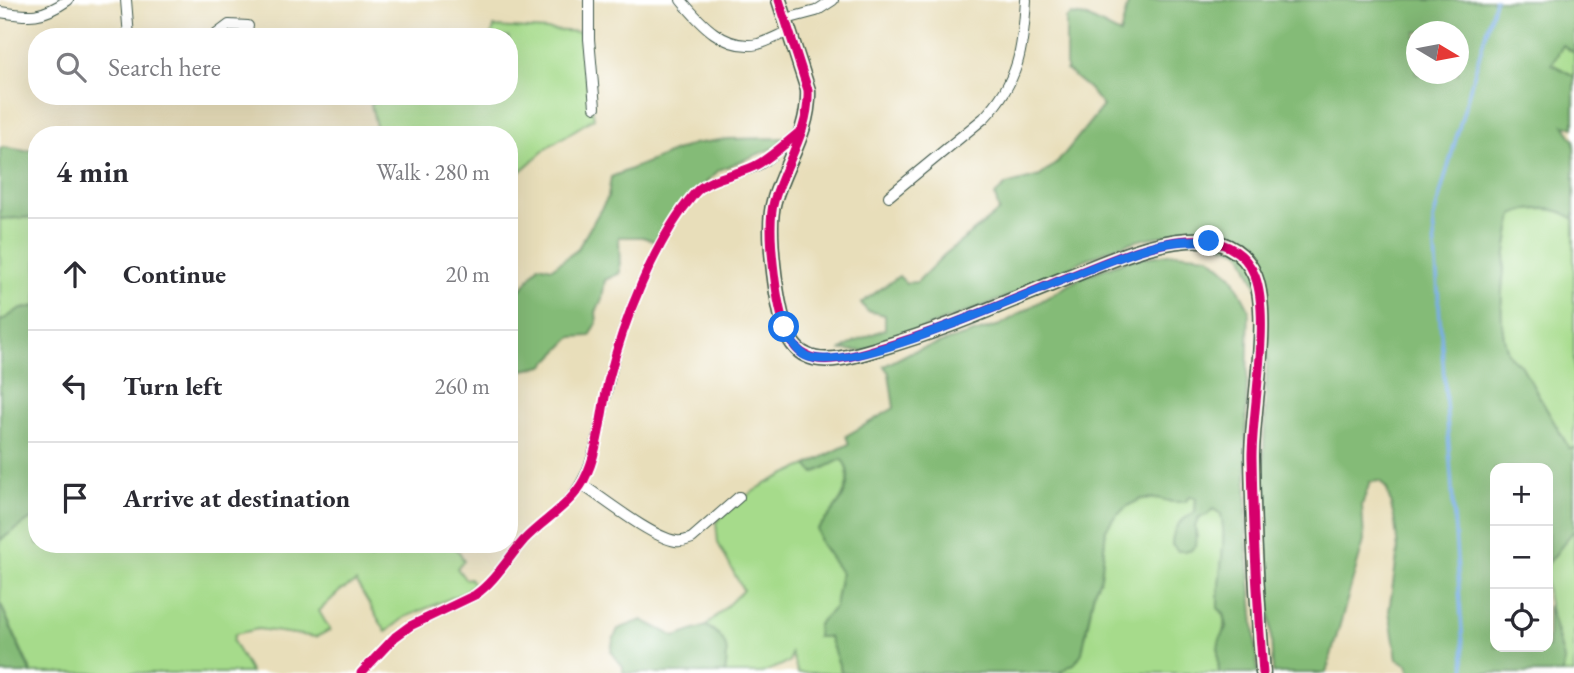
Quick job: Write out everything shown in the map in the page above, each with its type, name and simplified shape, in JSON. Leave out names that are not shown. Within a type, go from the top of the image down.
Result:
[{"type":"street","points":[[0,12],[38,16],[68,0]]},
{"type":"street","points":[[126,0],[128,28]]},
{"type":"street","points":[[589,0],[589,39],[595,107]]},
{"type":"street","points":[[681,0],[696,19],[719,36],[733,43],[758,44],[833,0]]},
{"type":"street","points":[[779,0],[808,90],[809,106],[804,128],[776,195],[770,220],[773,260],[784,327],[805,355],[815,358],[846,358],[924,335],[1104,263],[1160,244],[1189,240],[1209,241],[1231,247],[1245,258],[1255,276],[1259,293],[1260,330],[1252,454],[1263,673]]},
{"type":"street","points":[[889,196],[984,118],[995,104],[1019,63],[1026,0]]},
{"type":"street","points":[[225,28],[236,24],[248,26]]},
{"type":"street","points":[[518,548],[571,499],[581,484],[592,457],[614,357],[639,291],[672,225],[695,192],[708,183],[759,164],[804,128]]},
{"type":"street","points":[[581,484],[656,532],[683,542],[692,538],[739,497]]},
{"type":"street","points":[[360,673],[395,637],[410,626],[484,589],[514,553]]},
{"type":"green space","points":[[1129,0],[1574,0],[1574,53],[1563,45],[1552,64],[1574,76],[1574,128],[1564,125],[1574,140],[1574,219],[1560,212],[1544,209],[1513,215],[1502,285],[1502,323],[1509,354],[1521,365],[1569,448],[1574,449],[1574,530],[1553,557],[1553,463],[1490,463],[1490,652],[1553,652],[1553,622],[1564,659],[1563,673],[1410,673],[1407,664],[1397,659],[1389,611],[1398,550],[1387,489],[1380,481],[1370,482],[1362,505],[1364,541],[1326,673],[1273,673],[1263,477],[1268,341],[1266,308],[1241,252],[1192,236],[1167,235],[1147,238],[1086,259],[1034,287],[863,351],[842,350],[885,329],[885,315],[867,311],[861,303],[899,276],[906,283],[917,282],[944,255],[999,211],[995,195],[1006,185],[1040,176],[1058,162],[1103,106],[1089,89],[1066,70],[1066,19],[1071,15],[1087,17],[1120,34]]},
{"type":"green space","points":[[518,28],[583,32],[585,72],[594,118],[548,147],[518,173],[518,126],[376,126],[371,105],[518,105]]},
{"type":"green space","points":[[1563,45],[1574,53],[1574,76],[1552,64]]},
{"type":"green space","points":[[785,138],[778,146],[719,170],[663,225],[657,242],[643,237],[619,237],[620,273],[605,280],[602,299],[596,312],[597,323],[590,336],[572,337],[543,366],[518,371],[518,291],[539,265],[552,268],[577,250],[608,197],[611,177],[693,144],[727,139]]},
{"type":"green space","points":[[3,147],[28,150],[28,217],[0,219],[0,149]]},
{"type":"green space","points":[[1549,209],[1564,212],[1574,219],[1574,449],[1569,448],[1521,365],[1509,355],[1502,324],[1502,285],[1513,215],[1524,210]]},
{"type":"green space","points":[[28,217],[28,308],[18,310],[0,322],[0,219]]},
{"type":"green space","points":[[1175,253],[1209,256],[1232,276],[1249,309],[1247,544],[1258,673],[1219,673],[1219,643],[1227,627],[1224,613],[1218,608],[1223,526],[1221,514],[1213,509],[1207,515],[1199,517],[1195,527],[1196,545],[1190,551],[1178,551],[1172,545],[1175,528],[1195,512],[1196,498],[1190,496],[1185,502],[1141,499],[1116,515],[1106,529],[1101,577],[1094,591],[1082,653],[1075,663],[1058,673],[842,673],[829,637],[817,637],[818,624],[835,607],[841,573],[820,542],[817,529],[843,497],[848,478],[847,468],[842,459],[814,473],[807,465],[849,444],[846,436],[894,408],[889,373],[884,366],[911,352],[1000,325],[1084,276],[1128,260]]},
{"type":"green space","points":[[28,308],[28,521],[0,540],[0,322],[18,310]]},
{"type":"green space","points":[[842,459],[847,468],[846,487],[837,506],[817,529],[820,542],[841,572],[835,607],[817,637],[829,637],[842,673],[798,673],[791,653],[789,662],[762,673],[725,673],[727,651],[723,640],[706,626],[743,590],[718,543],[716,522],[738,502],[769,482],[807,465],[814,472]]},
{"type":"green space","points":[[1190,496],[1196,497],[1195,512],[1180,522],[1197,536],[1195,527],[1198,517],[1207,515],[1213,509],[1221,514],[1223,526],[1218,608],[1223,613],[1225,623],[1218,650],[1219,673],[1058,673],[1075,663],[1086,635],[1094,591],[1101,577],[1106,529],[1116,515],[1141,499],[1185,502]]},
{"type":"green space","points":[[28,521],[28,553],[368,553],[370,559],[380,553],[460,553],[464,561],[457,568],[465,579],[470,578],[474,584],[463,593],[405,617],[386,632],[356,582],[340,591],[319,611],[330,630],[316,637],[258,629],[235,634],[233,641],[251,673],[32,673],[0,603],[0,540]]},
{"type":"green space","points":[[1574,530],[1574,673],[1563,673],[1561,646],[1553,617],[1553,555]]},
{"type":"green space","points":[[0,603],[28,667],[32,673],[0,673]]},
{"type":"green space","points":[[642,620],[675,637],[706,626],[713,630],[723,640],[727,651],[725,673],[623,673],[623,667],[611,651],[613,640],[618,629]]},
{"type":"waterway","points":[[1465,673],[1433,220],[1495,0]]},
{"type":"cycle path","points":[[779,0],[808,90],[805,119],[774,201],[771,228],[778,300],[788,336],[802,353],[814,358],[832,359],[853,356],[904,341],[951,325],[1126,254],[1172,242],[1199,240],[1219,243],[1237,252],[1250,266],[1255,276],[1261,315],[1260,364],[1252,457],[1263,673]]},
{"type":"cycle path","points":[[518,547],[564,505],[584,480],[593,457],[608,382],[622,334],[653,259],[679,213],[694,194],[708,183],[760,163],[802,130]]},
{"type":"cycle path","points":[[361,673],[395,637],[410,626],[475,595],[514,553]]},
{"type":"route","points":[[784,327],[805,355],[815,358],[846,358],[924,335],[1104,263],[1160,244],[1189,240],[1209,241]]}]
